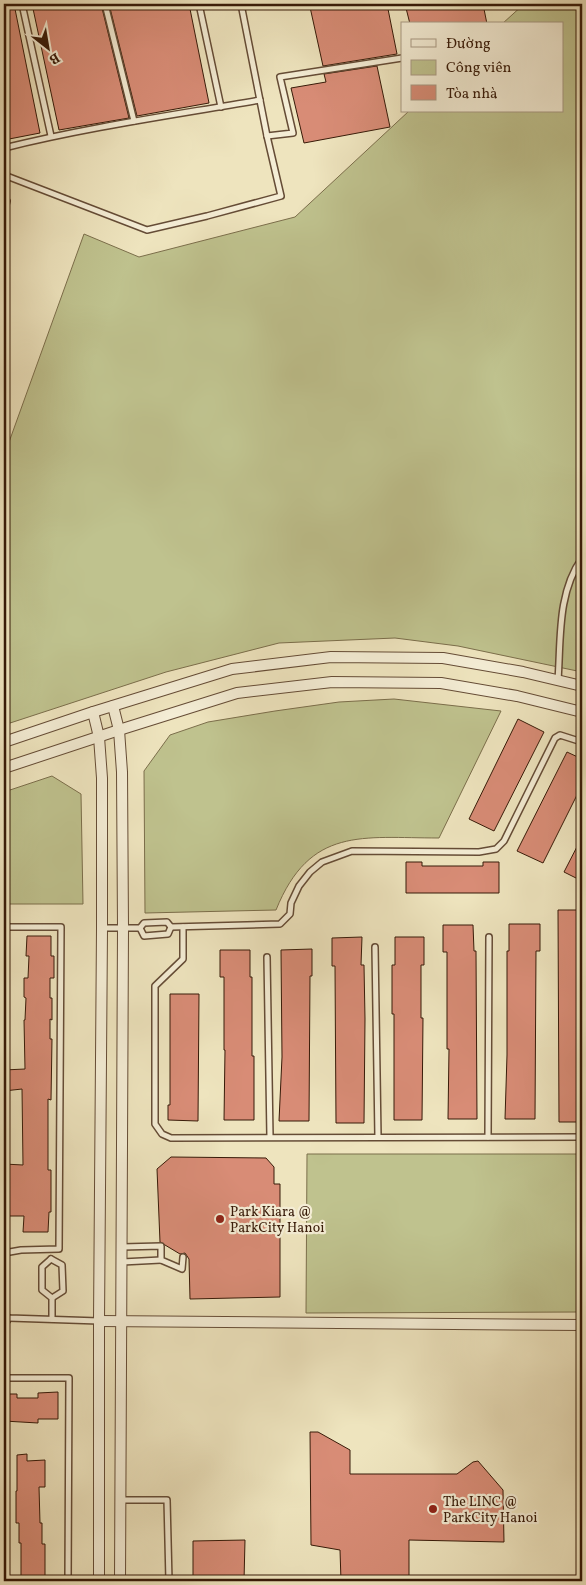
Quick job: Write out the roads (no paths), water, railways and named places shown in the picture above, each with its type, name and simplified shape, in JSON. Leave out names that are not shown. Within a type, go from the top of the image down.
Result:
[{"type":"street","points":[[4,742],[232,669],[331,657],[443,658],[523,672],[582,686]]},
{"type":"street","points":[[4,768],[237,693],[332,682],[441,682],[518,696],[582,712]]},
{"type":"street","points":[[113,706],[119,730],[122,772],[120,1581]]},
{"type":"street","points":[[93,712],[99,737],[102,778],[99,1581]]},
{"type":"street","points":[[99,1321],[582,1325]]},
{"type":"lane","points":[[22,4],[51,136]]},
{"type":"lane","points":[[106,4],[134,121]]},
{"type":"lane","points":[[199,4],[221,107]]},
{"type":"lane","points":[[4,175],[148,230],[281,196],[240,4]]},
{"type":"lane","points":[[267,136],[293,133],[280,78],[401,58]]},
{"type":"lane","points":[[4,148],[51,136],[260,100]]},
{"type":"lane","points":[[4,199],[8,201],[4,212]]},
{"type":"lane","points":[[558,680],[562,618],[566,593],[574,571],[582,558]]},
{"type":"lane","points":[[171,928],[280,924],[290,914],[291,903],[299,886],[310,872],[322,862],[352,851],[479,852],[496,849],[504,841],[555,738],[560,735],[582,742]]},
{"type":"lane","points":[[140,928],[144,923],[167,922],[171,928]]},
{"type":"lane","points":[[4,927],[61,927],[59,1249],[22,1250],[4,1253]]},
{"type":"lane","points":[[183,927],[183,959],[155,986],[155,1124],[162,1134],[171,1138],[582,1137]]},
{"type":"lane","points":[[102,928],[140,928]]},
{"type":"lane","points":[[140,928],[144,936],[168,934],[171,928]]},
{"type":"lane","points":[[488,937],[488,1137]]},
{"type":"lane","points":[[375,947],[378,1137]]},
{"type":"lane","points":[[267,957],[270,1137]]},
{"type":"lane","points":[[122,1247],[161,1246],[161,1260]]},
{"type":"lane","points":[[51,1249],[51,1259],[42,1267],[42,1290],[52,1298]]},
{"type":"lane","points":[[121,1262],[161,1260],[182,1269],[183,1257]]},
{"type":"lane","points":[[51,1259],[62,1265],[63,1285],[63,1291],[52,1298]]},
{"type":"lane","points":[[52,1298],[52,1319]]},
{"type":"lane","points":[[4,1326],[6,1317],[99,1321]]},
{"type":"lane","points":[[4,1378],[69,1378],[68,1581]]},
{"type":"lane","points":[[120,1500],[168,1500],[169,1581]]},
{"type":"place","name":"Park Kiara @ ParkCity Hanoi","points":[[220,1219]]},
{"type":"place","name":"The LINC @ ParkCity Hanoi","points":[[433,1509]]}]
